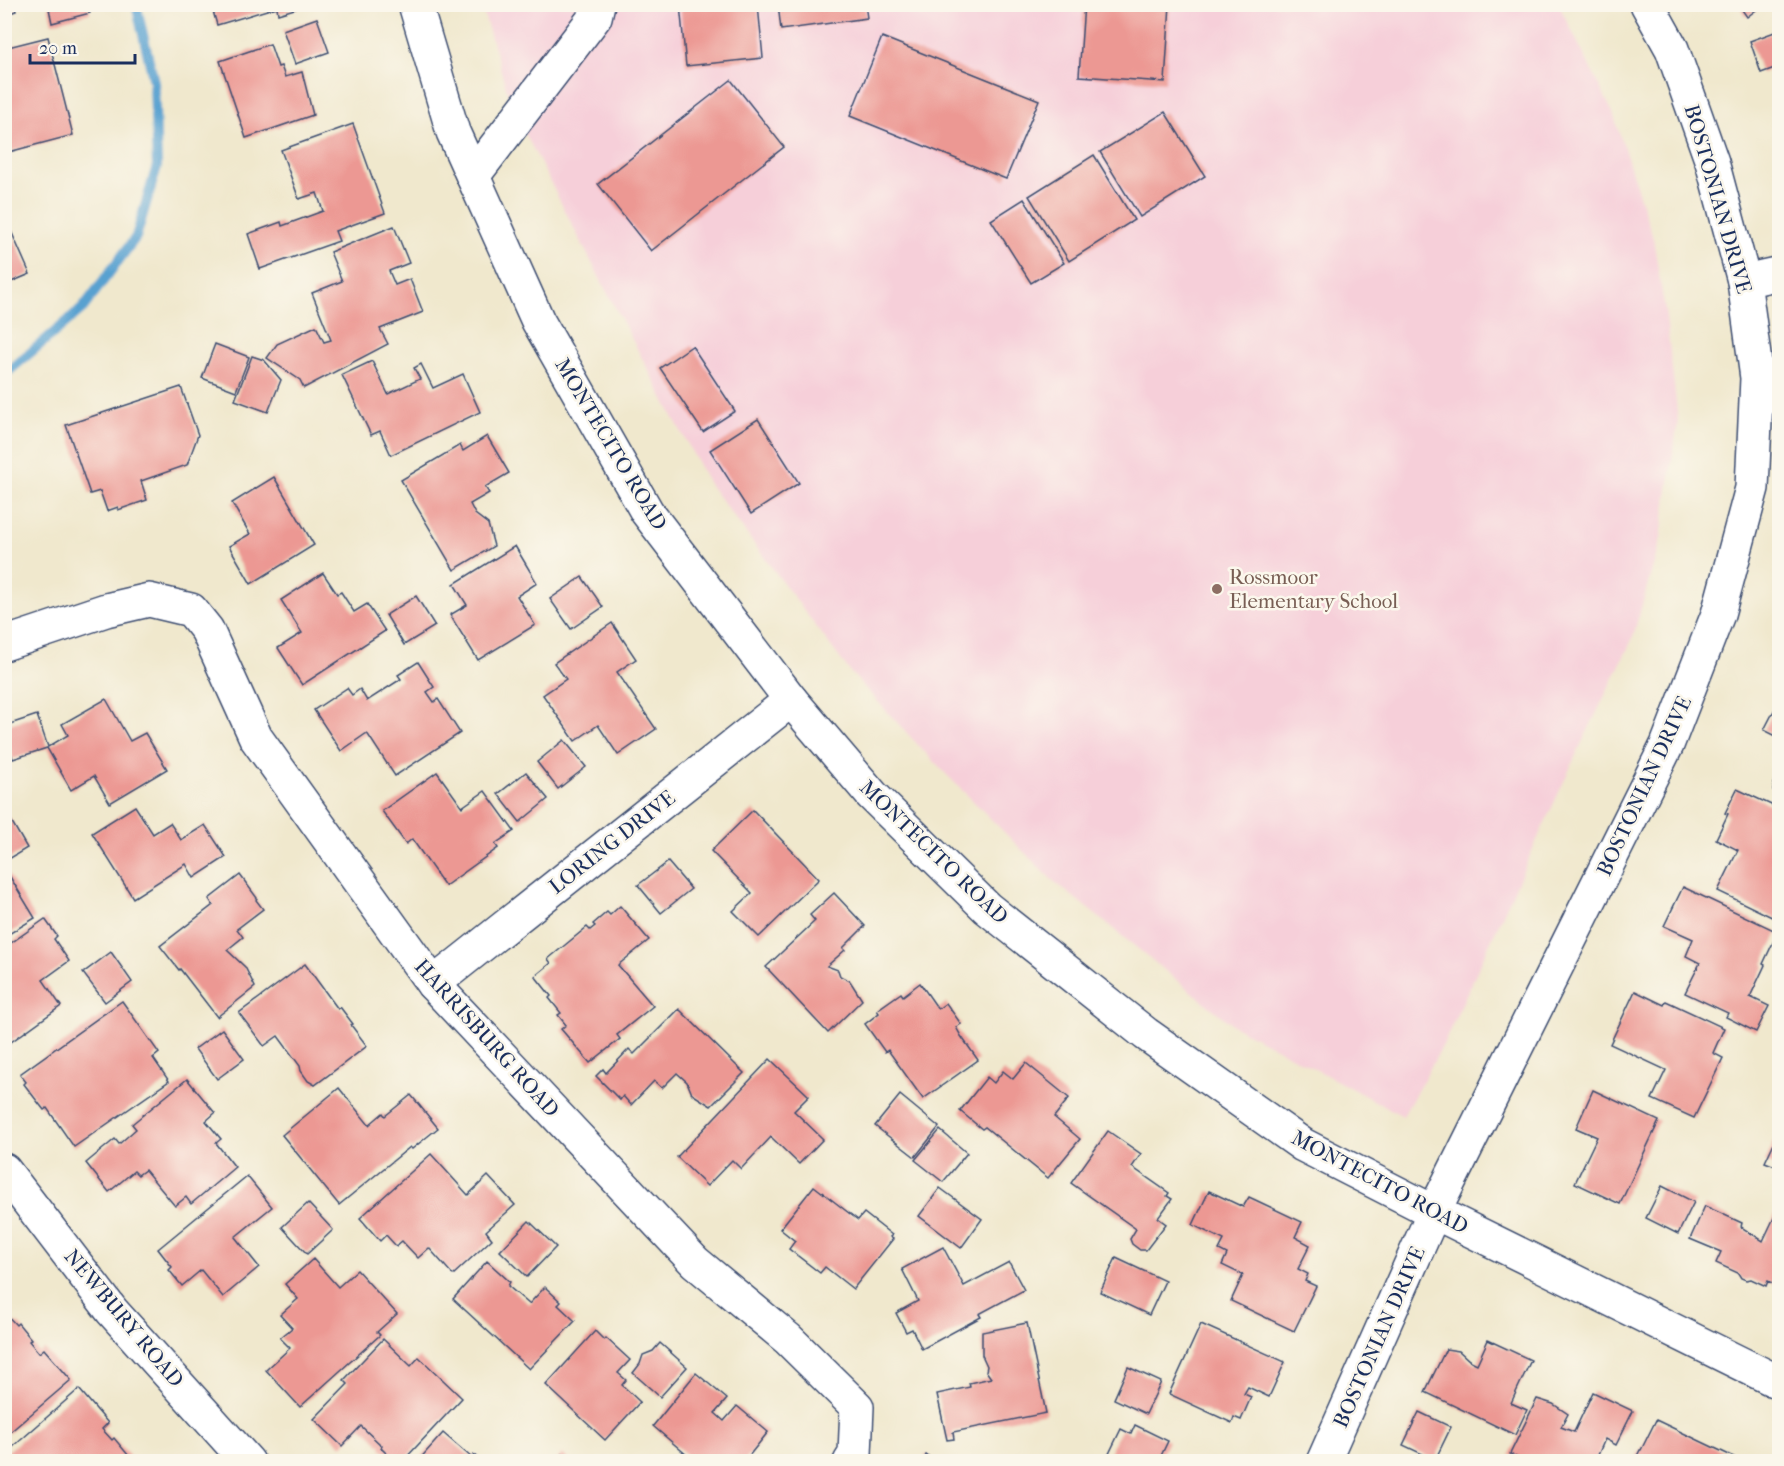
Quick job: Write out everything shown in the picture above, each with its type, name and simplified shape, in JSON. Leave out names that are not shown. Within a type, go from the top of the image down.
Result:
[{"type":"street","name":"MONTECITO ROAD","points":[[415,4],[453,132],[538,321],[647,512],[790,700],[872,795],[987,908],[1146,1034],[1303,1145],[1779,1383]]},
{"type":"street","points":[[474,176],[595,17],[598,4]]},
{"type":"street","name":"BOSTONIAN DRIVE","points":[[1323,1461],[1434,1212],[1667,745],[1718,614],[1752,488],[1757,378],[1744,281],[1712,162],[1672,49],[1647,4]]},
{"type":"street","points":[[1744,281],[1779,273]]},
{"type":"street","name":"HARRISBURG ROAD","points":[[4,644],[106,610],[149,600],[191,610],[207,630],[256,738],[433,984],[694,1262],[788,1339],[857,1407],[855,1454],[850,1461]]},
{"type":"street","name":"LORING DRIVE","points":[[433,984],[790,700]]},
{"type":"street","name":"NEWBURY ROAD","points":[[4,1170],[112,1311],[248,1461]]},
{"type":"shaded area","name":"Rossmoor Elementary School","points":[[481,5],[1559,5],[1613,113],[1653,238],[1666,317],[1678,420],[1661,538],[1632,640],[1576,755],[1443,1045],[1403,1116],[1234,1026],[1051,879],[934,762],[851,673],[709,484],[513,110]]},
{"type":"building","points":[[4,4],[14,4],[16,11],[4,15]]},
{"type":"building","points":[[48,4],[88,4],[90,13],[52,23]]},
{"type":"building","points":[[211,4],[308,5],[278,14],[277,7],[217,25]]},
{"type":"building","points":[[778,4],[865,4],[867,18],[781,30]]},
{"type":"building","points":[[1084,4],[1170,4],[1165,82],[1079,76]]},
{"type":"building","points":[[1738,4],[1764,4],[1747,17]]},
{"type":"building","points":[[680,5],[758,5],[763,58],[686,66]]},
{"type":"building","points":[[317,18],[329,52],[295,64],[283,30]]},
{"type":"building","points":[[1780,30],[1780,66],[1761,73],[1750,41]]},
{"type":"building","points":[[48,37],[73,135],[5,153],[5,112],[10,111],[4,88],[10,86],[4,64],[4,48]]},
{"type":"building","points":[[882,37],[1039,100],[1006,179],[850,116]]},
{"type":"building","points":[[270,44],[278,67],[281,66],[285,77],[302,72],[313,115],[246,138],[220,61]]},
{"type":"building","points":[[731,80],[784,147],[651,251],[598,184]]},
{"type":"building","points":[[1165,112],[1205,176],[1140,217],[1100,152]]},
{"type":"building","points":[[353,124],[385,213],[335,231],[339,241],[260,269],[248,234],[281,222],[282,226],[323,211],[317,193],[299,199],[281,150]]},
{"type":"building","points":[[1094,155],[1134,220],[1069,261],[1029,196]]},
{"type":"building","points":[[1024,199],[1064,263],[1031,283],[991,220]]},
{"type":"building","points":[[4,215],[30,274],[4,285]]},
{"type":"building","points":[[394,226],[409,263],[389,271],[395,285],[410,279],[423,312],[380,329],[388,344],[304,388],[300,380],[267,358],[277,344],[316,326],[324,342],[331,340],[312,293],[342,281],[330,252]]},
{"type":"building","points":[[215,344],[249,357],[236,391],[202,378]]},
{"type":"building","points":[[692,346],[735,411],[703,432],[660,368]]},
{"type":"building","points":[[252,356],[264,360],[281,380],[268,412],[235,400]]},
{"type":"building","points":[[372,361],[388,394],[420,379],[414,368],[421,364],[433,388],[463,374],[480,412],[391,455],[380,431],[371,435],[342,375]]},
{"type":"building","points":[[181,387],[198,435],[187,465],[141,481],[147,500],[118,510],[118,507],[107,511],[100,491],[90,494],[66,425]]},
{"type":"building","points":[[758,419],[799,483],[751,514],[710,450]]},
{"type":"building","points":[[487,436],[509,473],[485,487],[489,493],[470,504],[475,514],[488,524],[494,546],[454,570],[401,480],[460,445],[463,451]]},
{"type":"building","points":[[274,477],[314,545],[251,584],[229,546],[250,534],[232,503]]},
{"type":"building","points":[[515,546],[537,583],[517,596],[535,625],[478,660],[450,615],[467,605],[454,584]]},
{"type":"building","points":[[323,573],[337,594],[341,592],[354,612],[367,604],[385,631],[302,685],[278,648],[302,633],[281,600]]},
{"type":"building","points":[[582,577],[603,607],[571,629],[550,599]]},
{"type":"building","points":[[416,596],[435,626],[404,645],[386,615]]},
{"type":"building","points":[[612,623],[636,659],[617,672],[656,729],[618,755],[598,725],[575,741],[543,695],[566,679],[554,663]]},
{"type":"building","points":[[418,662],[434,687],[427,692],[434,702],[438,699],[460,733],[395,776],[367,733],[341,751],[314,710],[347,688],[352,695],[360,689],[367,701],[401,679],[398,675]]},
{"type":"building","points":[[106,699],[130,741],[145,733],[167,769],[110,803],[94,776],[71,790],[47,748],[13,759],[4,726],[37,715],[48,747],[68,735],[62,724]]},
{"type":"building","points":[[1780,699],[1780,738],[1764,730]]},
{"type":"building","points":[[564,740],[586,767],[558,789],[537,762]]},
{"type":"building","points":[[1780,768],[1780,793],[1773,790],[1776,773]]},
{"type":"building","points":[[437,772],[462,807],[485,791],[514,831],[495,844],[498,848],[445,886],[412,839],[406,844],[382,811]]},
{"type":"building","points":[[526,772],[548,799],[520,822],[498,794]]},
{"type":"building","points":[[1737,789],[1780,809],[1780,921],[1718,891],[1738,850],[1716,839]]},
{"type":"building","points":[[135,806],[153,834],[170,823],[181,840],[205,825],[226,857],[194,878],[186,864],[133,898],[92,833]]},
{"type":"building","points":[[753,810],[819,879],[759,937],[733,911],[752,893],[711,851]]},
{"type":"building","points":[[9,817],[27,848],[4,862],[4,820]]},
{"type":"building","points":[[668,862],[691,889],[661,913],[638,885]]},
{"type":"building","points":[[4,867],[35,918],[4,937]]},
{"type":"building","points":[[240,875],[263,909],[237,929],[243,937],[227,950],[245,967],[255,987],[217,1017],[160,946],[213,905],[209,899]]},
{"type":"building","points":[[1683,887],[1778,932],[1750,997],[1769,1006],[1756,1032],[1726,1017],[1728,1013],[1685,993],[1700,963],[1686,956],[1693,939],[1664,926]]},
{"type":"building","points":[[834,893],[865,926],[843,948],[845,950],[827,966],[838,970],[840,976],[850,981],[862,1000],[828,1033],[766,967],[815,921],[810,915]]},
{"type":"building","points":[[620,906],[649,940],[618,965],[653,1006],[617,1035],[620,1039],[590,1063],[561,1029],[566,1025],[558,1015],[561,1013],[535,976],[551,963],[548,959],[587,927],[590,930],[595,926],[593,924],[607,912],[610,915]]},
{"type":"building","points":[[45,919],[57,936],[54,939],[69,961],[43,980],[61,1006],[4,1047],[4,948]]},
{"type":"building","points":[[111,952],[132,982],[105,1002],[83,973]]},
{"type":"building","points":[[305,964],[338,1009],[340,1007],[353,1024],[351,1025],[367,1046],[315,1085],[308,1081],[278,1036],[264,1046],[239,1013]]},
{"type":"building","points":[[920,983],[938,1009],[946,1003],[961,1024],[956,1027],[961,1036],[978,1060],[923,1099],[888,1050],[885,1052],[865,1024],[879,1013],[877,1010],[901,993],[903,996]]},
{"type":"building","points":[[1635,991],[1664,1005],[1666,1001],[1724,1028],[1713,1053],[1723,1058],[1694,1118],[1652,1099],[1666,1070],[1610,1044]]},
{"type":"building","points":[[122,1001],[159,1053],[153,1058],[169,1081],[74,1147],[47,1108],[44,1110],[24,1084],[26,1082],[20,1074]]},
{"type":"building","points":[[679,1009],[744,1073],[711,1106],[692,1094],[687,1082],[677,1073],[662,1088],[654,1081],[631,1105],[623,1096],[620,1100],[596,1076],[603,1069],[606,1073],[629,1049],[634,1054]]},
{"type":"building","points":[[222,1029],[244,1059],[217,1079],[195,1049]]},
{"type":"building","points":[[770,1059],[809,1096],[794,1111],[823,1139],[799,1164],[771,1137],[741,1169],[732,1160],[707,1186],[677,1157]]},
{"type":"building","points":[[1026,1063],[1069,1098],[1054,1117],[1080,1139],[1048,1178],[985,1127],[982,1129],[960,1111],[987,1077],[994,1083],[1003,1071],[1013,1079]]},
{"type":"building","points":[[187,1079],[215,1113],[206,1121],[221,1139],[216,1143],[235,1167],[191,1204],[186,1197],[175,1206],[145,1170],[138,1175],[134,1171],[109,1192],[86,1163],[115,1139],[119,1144],[136,1129],[132,1124]]},
{"type":"building","points":[[339,1088],[369,1125],[383,1113],[385,1116],[411,1095],[438,1128],[412,1149],[410,1147],[339,1205],[282,1135]]},
{"type":"building","points":[[1593,1090],[1659,1121],[1620,1204],[1575,1183],[1597,1137],[1576,1128]]},
{"type":"building","points":[[900,1095],[939,1127],[915,1157],[875,1126]]},
{"type":"building","points":[[940,1130],[967,1153],[943,1182],[915,1160]]},
{"type":"building","points":[[1780,1130],[1780,1168],[1765,1162]]},
{"type":"building","points":[[1108,1131],[1141,1154],[1132,1167],[1169,1193],[1167,1196],[1172,1199],[1158,1218],[1166,1224],[1146,1250],[1140,1250],[1132,1244],[1130,1239],[1136,1229],[1071,1183]]},
{"type":"building","points":[[431,1154],[468,1195],[488,1176],[515,1205],[486,1231],[492,1239],[453,1275],[429,1248],[418,1258],[402,1241],[396,1246],[386,1235],[380,1241],[360,1218]]},
{"type":"building","points":[[247,1176],[272,1207],[235,1237],[259,1267],[223,1297],[201,1270],[182,1286],[169,1270],[172,1267],[158,1249]]},
{"type":"building","points":[[814,1186],[858,1220],[864,1213],[892,1235],[890,1237],[893,1239],[853,1289],[825,1267],[820,1273],[789,1249],[795,1241],[780,1229]]},
{"type":"building","points":[[1662,1186],[1694,1202],[1678,1234],[1646,1218]]},
{"type":"building","points":[[940,1188],[982,1219],[961,1248],[919,1216]]},
{"type":"building","points":[[1209,1191],[1243,1207],[1249,1197],[1302,1222],[1295,1237],[1310,1245],[1298,1269],[1308,1274],[1305,1281],[1316,1286],[1294,1331],[1231,1301],[1243,1275],[1222,1265],[1227,1254],[1219,1250],[1224,1240],[1193,1225]]},
{"type":"building","points":[[308,1203],[333,1230],[307,1254],[282,1227]]},
{"type":"building","points":[[1780,1205],[1780,1287],[1768,1281],[1766,1286],[1751,1279],[1741,1278],[1738,1273],[1716,1263],[1721,1252],[1690,1239],[1705,1206],[1742,1223],[1741,1227],[1763,1241]]},
{"type":"building","points":[[529,1221],[556,1247],[527,1277],[500,1251]]},
{"type":"building","points":[[943,1247],[964,1286],[1009,1262],[1024,1290],[979,1314],[981,1317],[922,1349],[912,1329],[906,1332],[896,1313],[918,1301],[902,1269]]},
{"type":"building","points":[[1116,1258],[1165,1281],[1149,1315],[1100,1292]]},
{"type":"building","points":[[313,1259],[338,1287],[357,1270],[397,1314],[377,1332],[380,1335],[300,1407],[266,1370],[290,1348],[280,1338],[292,1328],[280,1315],[298,1299],[285,1284]]},
{"type":"building","points":[[487,1261],[510,1282],[508,1286],[529,1304],[545,1287],[561,1302],[558,1305],[575,1321],[529,1369],[453,1299]]},
{"type":"building","points":[[4,1312],[16,1325],[18,1323],[39,1353],[44,1349],[71,1380],[9,1433],[4,1428]]},
{"type":"building","points":[[1027,1323],[1046,1413],[953,1432],[954,1439],[947,1440],[937,1394],[970,1387],[969,1383],[991,1378],[986,1371],[987,1366],[982,1355],[982,1332]]},
{"type":"building","points":[[1201,1324],[1285,1362],[1269,1397],[1248,1387],[1244,1394],[1251,1397],[1241,1420],[1234,1417],[1232,1423],[1169,1394]]},
{"type":"building","points":[[595,1331],[630,1360],[618,1373],[626,1380],[622,1385],[640,1402],[605,1440],[546,1385]]},
{"type":"building","points":[[383,1339],[411,1366],[419,1357],[462,1398],[402,1462],[395,1462],[361,1426],[342,1446],[314,1419],[348,1384],[344,1380]]},
{"type":"building","points":[[1488,1340],[1531,1360],[1511,1403],[1527,1410],[1515,1435],[1425,1392],[1446,1349],[1459,1351],[1477,1364]]},
{"type":"building","points":[[660,1343],[687,1367],[660,1397],[633,1373],[643,1355],[653,1351]]},
{"type":"building","points":[[1128,1367],[1161,1382],[1146,1414],[1114,1399]]},
{"type":"building","points":[[696,1373],[727,1399],[715,1413],[724,1421],[737,1406],[768,1432],[744,1462],[695,1462],[653,1426]]},
{"type":"building","points":[[79,1389],[108,1423],[102,1429],[112,1440],[114,1438],[134,1462],[13,1462],[6,1453]]},
{"type":"building","points":[[1593,1392],[1633,1411],[1616,1445],[1605,1439],[1595,1462],[1526,1462],[1510,1454],[1537,1399],[1553,1404],[1568,1414],[1561,1427],[1574,1432]]},
{"type":"building","points":[[1419,1412],[1451,1427],[1435,1460],[1403,1445]]},
{"type":"building","points":[[1656,1420],[1744,1462],[1634,1462]]},
{"type":"building","points":[[1135,1425],[1168,1441],[1158,1462],[1105,1462],[1121,1429],[1131,1434]]},
{"type":"building","points":[[443,1433],[472,1458],[474,1455],[482,1462],[417,1462]]},
{"type":"building","points":[[562,1454],[571,1462],[556,1462]]},
{"type":"building","points":[[926,1455],[939,1462],[923,1462]]},
{"type":"waterway","points":[[4,372],[10,370],[83,308],[136,237],[157,166],[154,82],[136,4]]},
{"type":"place","name":"Rossmoor Elementary School","points":[[1217,589]]}]
